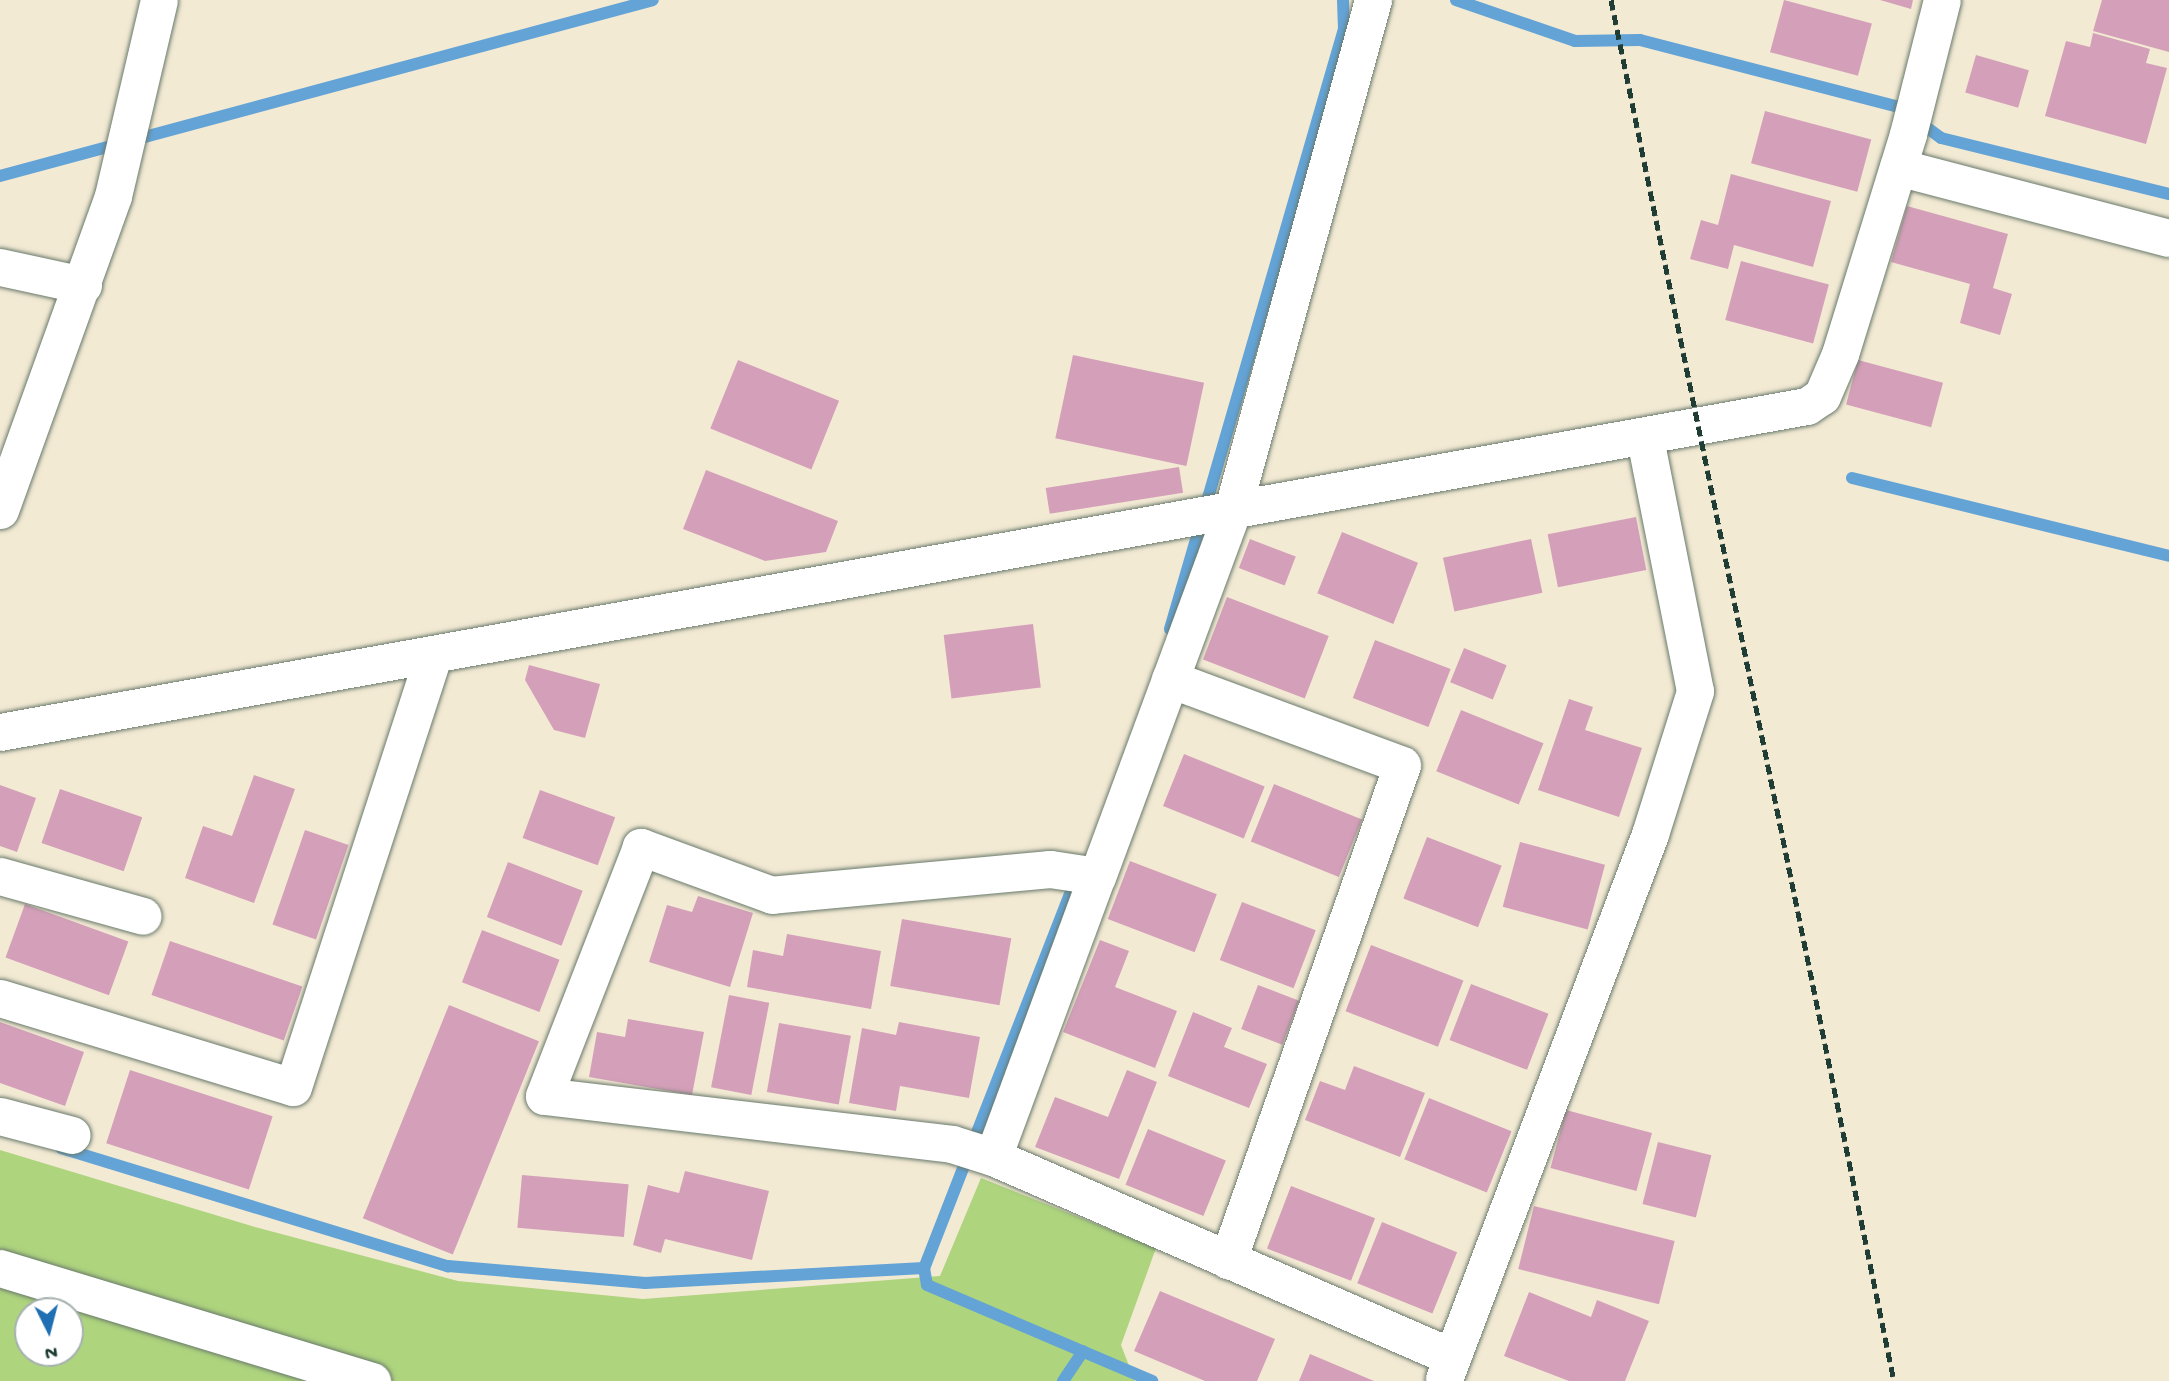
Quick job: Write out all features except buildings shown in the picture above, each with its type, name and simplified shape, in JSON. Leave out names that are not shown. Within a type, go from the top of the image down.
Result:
[{"type":"street","points":[[0,510],[113,196],[138,103],[159,0]]},
{"type":"street","points":[[0,732],[1645,438],[1807,406],[1822,396],[1903,151],[1942,0]]},
{"type":"street","points":[[974,1151],[1077,873],[1170,678],[1210,516],[1374,5]]},
{"type":"street","points":[[1903,151],[2169,239]]},
{"type":"street","points":[[0,267],[83,285]]},
{"type":"street","points":[[1077,873],[772,895],[641,847],[544,1096],[974,1151],[1228,1260],[1448,1369],[1650,834],[1695,691],[1645,438]]},
{"type":"street","points":[[0,998],[293,1087],[433,655]]},
{"type":"street","points":[[1170,678],[1402,765],[1228,1260]]},
{"type":"street","points":[[0,876],[143,916]]},
{"type":"street","points":[[0,1116],[72,1135]]},
{"type":"street","points":[[0,1268],[372,1381]]},
{"type":"green space","points":[[0,1150],[255,1227],[458,1281],[643,1299],[940,1276],[981,1178],[1156,1248],[1121,1345],[1135,1381],[0,1381]]},
{"type":"waterway","points":[[0,176],[653,0]]},
{"type":"waterway","points":[[1170,629],[1344,29],[1343,0]]},
{"type":"waterway","points":[[1456,0],[1575,41],[1640,40],[1899,107],[1941,138],[2169,194]]},
{"type":"waterway","points":[[1852,478],[2169,556]]},
{"type":"waterway","points":[[1077,876],[924,1268],[927,1285],[1152,1381]]},
{"type":"waterway","points":[[61,1148],[448,1266],[645,1283],[924,1268]]},
{"type":"waterway","points":[[1063,1381],[1083,1351]]},
{"type":"railway","points":[[1611,0],[1894,1381]]}]
